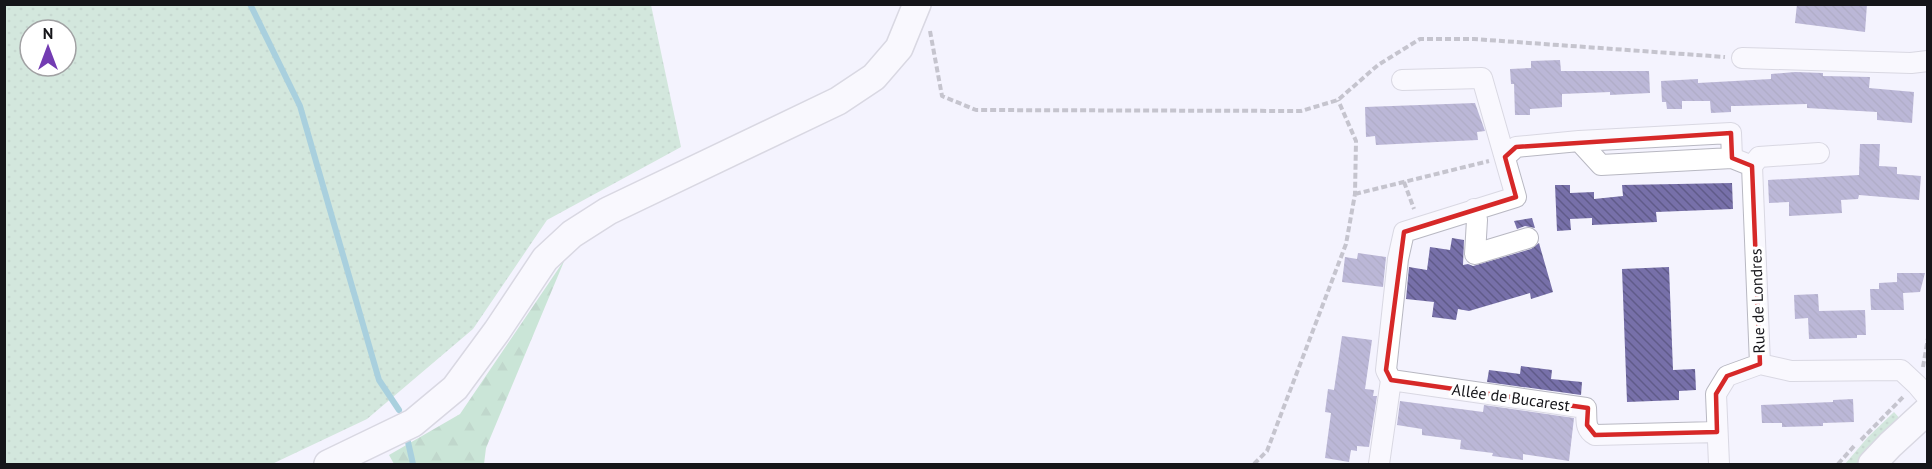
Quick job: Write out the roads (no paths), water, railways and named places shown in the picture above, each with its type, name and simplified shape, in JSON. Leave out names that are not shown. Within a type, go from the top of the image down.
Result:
[{"type":"street","points":[[328,465],[413,423],[455,388],[497,331],[545,259],[572,234],[608,211],[828,106],[856,89],[874,77],[899,48],[922,14]]},
{"type":"street","points":[[1742,58],[1911,63],[1928,61]]},
{"type":"street","points":[[1379,464],[1391,380],[1386,370],[1398,259],[1404,232],[1516,197],[1482,78],[1402,80]]},
{"type":"street","points":[[1505,157],[1516,147],[1579,141],[1731,133],[1732,158],[1752,166],[1758,157],[1819,153]]},
{"type":"street","name":"Rue de Londres","points":[[1752,166],[1760,364],[1791,371],[1901,370],[1922,391]]},
{"type":"street","points":[[1474,209],[1477,220],[1475,254],[1528,238]]},
{"type":"street","points":[[1719,465],[1716,394],[1727,376],[1760,364]]},
{"type":"street","name":"Allée de Bucarest","points":[[1391,380],[1586,408],[1587,425],[1589,431],[1595,435],[1717,432]]},
{"type":"street","points":[[1872,465],[1928,410]]},
{"type":"waterway","points":[[250,4],[300,106],[379,380],[399,410]]},
{"type":"waterway","points":[[408,442],[413,464]]}]
